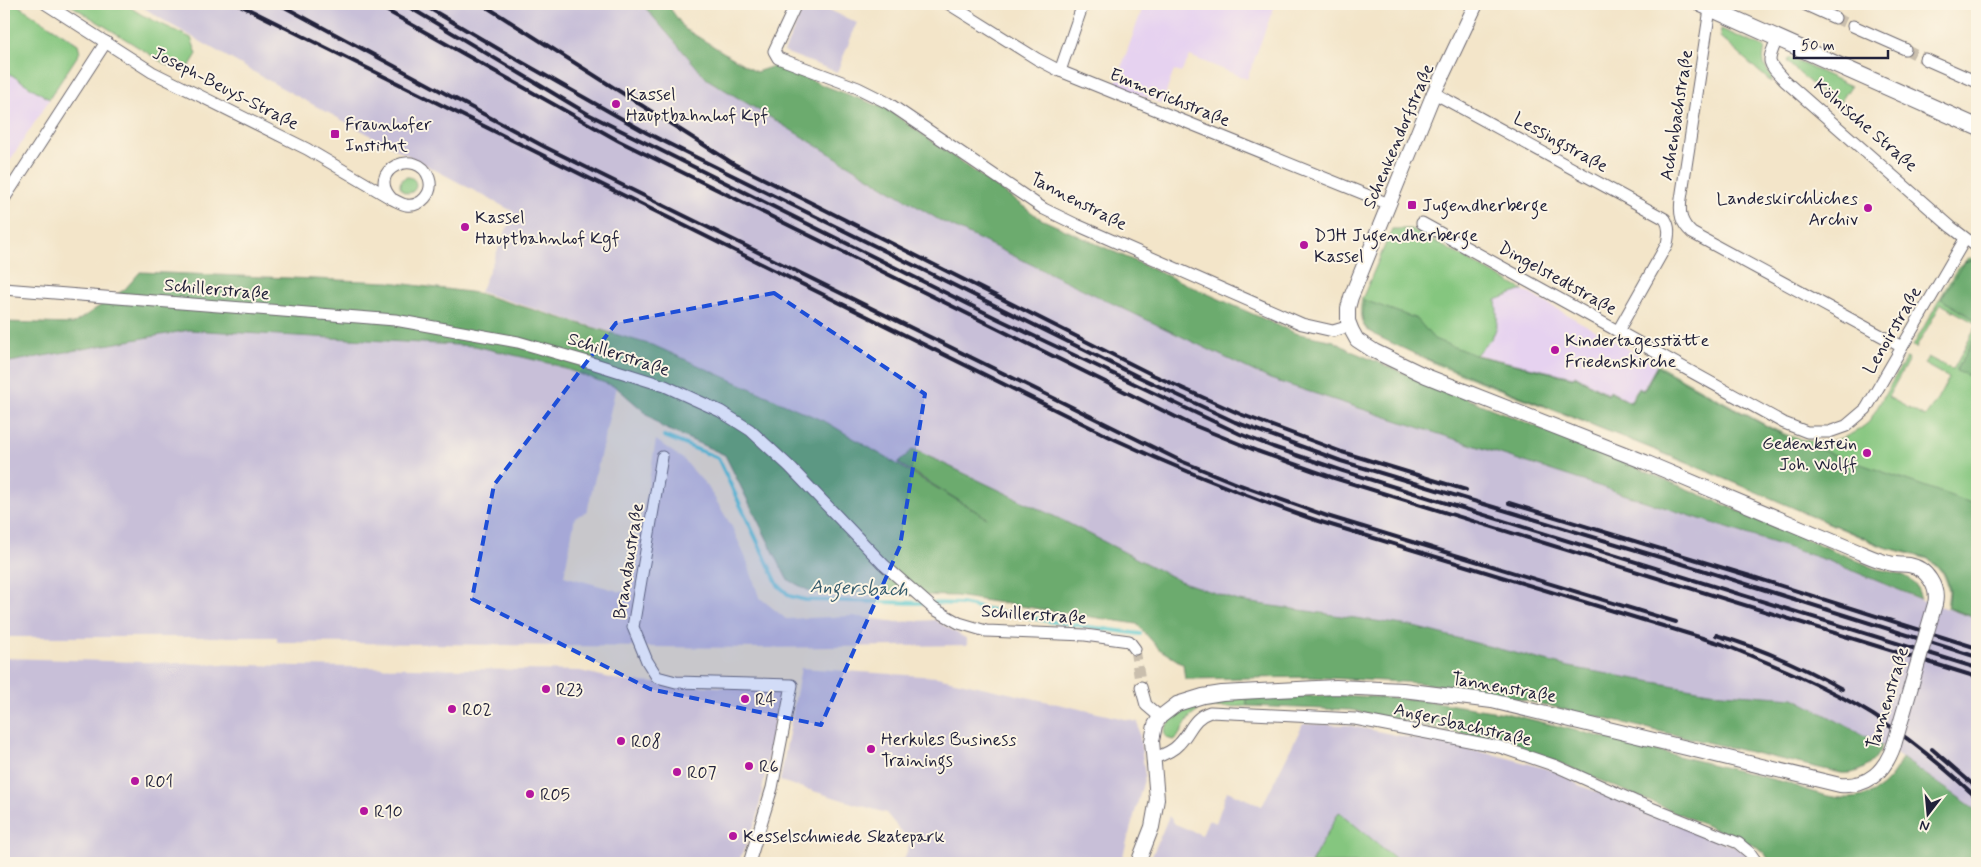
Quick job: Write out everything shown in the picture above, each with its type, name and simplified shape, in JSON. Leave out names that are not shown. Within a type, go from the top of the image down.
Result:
[{"type":"main road","points":[[1705,6],[1977,127]]},
{"type":"street","name":"Joseph-Beuys-Straße","points":[[46,4],[172,83],[312,152],[392,199]]},
{"type":"street","name":"Tannenstraße","points":[[796,4],[774,51],[778,58],[858,88],[888,102],[1044,209],[1077,225],[1302,324],[1333,330],[1350,326]]},
{"type":"street","name":"Emmerichstraße","points":[[949,4],[1037,59],[1060,71],[1389,204]]},
{"type":"street","points":[[1060,71],[1082,4]]},
{"type":"street","name":"Schenkendorfstraße","points":[[1357,340],[1350,326],[1348,308],[1351,297],[1434,93],[1476,4]]},
{"type":"street","points":[[1804,4],[1835,18]]},
{"type":"street","name":"Achenbachstraße","points":[[1705,6],[1680,199],[1681,220],[1685,227],[1692,233],[1902,347]]},
{"type":"street","points":[[1853,26],[1905,49]]},
{"type":"street","name":"Kölnische Straße","points":[[1777,38],[1769,58],[1770,66],[1977,247]]},
{"type":"street","points":[[4,199],[106,42]]},
{"type":"street","points":[[1925,58],[1977,82]]},
{"type":"street","name":"Lessingstraße","points":[[1434,93],[1665,219],[1669,235],[1667,244],[1618,331]]},
{"type":"street","name":"Dingelstedtstraße","points":[[1422,222],[1797,430],[1818,433],[1839,430]]},
{"type":"street","name":"Lenoirstraße","points":[[1839,430],[1866,409],[1965,238]]},
{"type":"street","name":"Schillerstraße","points":[[4,289],[395,320],[518,342],[665,386],[720,411],[750,430],[789,466],[883,564],[934,610],[959,623],[986,631],[1016,634],[1085,634],[1129,641],[1135,649]]},
{"type":"street","name":"Tannenstraße","points":[[1160,717],[1177,704],[1203,696],[1222,693],[1336,687],[1403,690],[1492,701],[1833,784],[1847,785],[1864,782],[1886,765],[1894,745],[1935,604],[1936,594],[1932,583],[1925,574],[1915,567],[1888,563],[1645,462],[1426,376],[1374,351],[1357,340]]},
{"type":"street","name":"Brandaustraße","points":[[662,457],[633,627],[647,661],[657,677],[676,682],[792,685],[772,788],[749,863]]},
{"type":"street","points":[[1138,863],[1152,826],[1155,810],[1157,788],[1152,733],[1160,717],[1146,705],[1141,687]]},
{"type":"street","name":"Angersbachstraße","points":[[1154,758],[1165,754],[1179,745],[1198,717],[1210,712],[1355,718],[1500,747],[1556,766],[1625,797],[1738,843],[1750,853],[1757,863]]},
{"type":"highlighted area","points":[[774,293],[925,394],[900,546],[821,725],[650,689],[472,599],[494,485],[616,323]]},
{"type":"shaded area","points":[[4,4],[16,4],[73,40],[78,44],[80,52],[4,170]]},
{"type":"shaded area","points":[[138,4],[642,4],[707,79],[941,221],[1270,379],[1829,561],[1924,601],[1977,619],[1977,814],[1971,806],[1883,745],[1875,759],[1865,768],[1853,773],[1841,773],[1490,693],[1420,683],[1311,677],[1266,677],[1217,640],[1080,575],[828,423],[655,346],[480,292],[514,212],[282,88]]},
{"type":"shaded area","points":[[805,4],[817,4],[857,23],[837,72],[784,52]]},
{"type":"shaded area","points":[[1144,4],[1275,4],[1247,79],[1190,56],[1181,73],[1174,70],[1162,104],[1115,85]]},
{"type":"shaded area","name":"Kindertagesstätte Friedenskirche","points":[[1523,290],[1657,365],[1643,390],[1638,388],[1630,402],[1610,391],[1608,394],[1575,376],[1573,378],[1476,354],[1490,340],[1497,323],[1496,300]]},
{"type":"shaded area","points":[[189,330],[475,346],[552,364],[616,387],[587,512],[575,517],[564,576],[629,594],[656,440],[683,459],[708,487],[732,527],[747,561],[759,597],[786,619],[852,616],[897,622],[935,620],[967,639],[967,645],[763,648],[277,642],[277,637],[4,637],[4,363]]},
{"type":"shaded area","points":[[4,658],[242,665],[580,671],[623,681],[780,691],[757,819],[738,863],[4,863]]},
{"type":"shaded area","points":[[801,668],[937,677],[1138,722],[1145,776],[1121,863],[903,863],[910,842],[886,813],[780,781]]},
{"type":"shaded area","points":[[1303,724],[1347,725],[1500,756],[1555,771],[1579,785],[1735,847],[1747,855],[1753,863],[1400,863],[1339,812],[1311,863],[1149,863],[1169,816],[1175,824],[1202,835],[1208,820],[1216,823],[1227,791],[1262,806]]},
{"type":"green space","points":[[4,4],[16,4],[78,44],[80,52],[49,99],[4,70]]},
{"type":"green space","points":[[69,4],[125,4],[142,15],[191,38],[197,54],[189,67],[167,65]]},
{"type":"green space","points":[[642,4],[667,4],[685,29],[756,72],[774,66],[783,66],[820,84],[887,109],[1041,219],[1295,333],[1334,341],[1351,351],[1597,451],[1877,569],[1905,576],[1915,584],[1921,599],[1829,561],[1270,379],[941,221],[707,79]]},
{"type":"green space","points":[[1721,29],[1765,48],[1764,63],[1772,76],[1771,82],[1720,37]]},
{"type":"green space","points":[[1790,58],[1851,86],[1837,107],[1788,63],[1787,60]]},
{"type":"green space","points":[[408,177],[416,185],[408,193],[400,185]]},
{"type":"green space","points":[[1392,229],[1412,229],[1523,290],[1496,300],[1497,321],[1495,331],[1490,340],[1476,355],[1573,377],[1575,375],[1608,394],[1610,391],[1630,402],[1638,388],[1643,390],[1657,365],[1768,426],[1785,434],[1817,442],[1834,440],[1851,434],[1869,422],[1906,358],[1909,359],[1888,397],[1925,417],[1949,378],[1924,364],[1928,357],[1953,370],[1977,325],[1977,619],[1947,608],[1949,591],[1947,583],[1943,573],[1928,559],[1881,546],[1760,493],[1633,441],[1440,366],[1367,330],[1361,316],[1362,299]]},
{"type":"green space","points":[[1969,258],[1977,259],[1977,324],[1941,304],[1916,348],[1913,346],[1958,267]]},
{"type":"green space","points":[[1977,259],[1977,321],[1941,299],[1964,262]]},
{"type":"green space","points":[[140,272],[389,282],[477,293],[655,346],[828,423],[987,518],[898,463],[913,449],[1064,521],[1180,581],[1238,601],[1410,626],[1569,667],[1709,692],[1794,698],[1882,745],[1876,757],[1861,770],[1841,773],[1519,699],[1456,688],[1420,683],[1311,677],[1185,679],[1183,664],[1159,649],[1137,624],[956,596],[813,593],[787,579],[725,455],[662,427],[616,387],[552,364],[475,346],[189,330],[4,363],[4,322],[73,324],[125,289]]},
{"type":"green space","points":[[1364,300],[1417,319],[1434,339],[1475,355],[1573,378],[1575,376],[1608,395],[1610,392],[1631,403],[1639,389],[1644,391],[1657,367],[1790,439],[1977,505],[1977,618],[1949,608],[1950,588],[1946,576],[1941,569],[1926,557],[1888,548],[1693,465],[1415,354],[1377,336],[1364,326],[1362,315]]},
{"type":"green space","points":[[1977,333],[1977,373],[1972,377],[1956,371]]},
{"type":"green space","points":[[1336,695],[1415,699],[1505,713],[1787,783],[1837,798],[1853,798],[1867,795],[1880,788],[1892,776],[1902,758],[1971,806],[1977,814],[1977,863],[1771,863],[1757,847],[1557,762],[1503,742],[1351,710],[1247,706],[1247,698]]},
{"type":"green space","points":[[1247,698],[1247,706],[1206,708],[1204,703]]},
{"type":"green space","points":[[1196,706],[1198,711],[1190,717],[1177,738],[1173,740],[1167,738],[1164,733],[1168,723],[1181,712]]},
{"type":"green space","points":[[1339,812],[1401,863],[1311,863]]},
{"type":"waterway","name":"Angersbach","points":[[664,436],[718,458],[778,585],[790,596],[806,600],[923,603]]},
{"type":"waterway","name":"Angersbach","points":[[932,603],[961,604],[1048,621],[1140,634]]},
{"type":"tunnel","points":[[1835,18],[1853,26]]},
{"type":"tunnel","points":[[1905,49],[1925,59]]},
{"type":"tunnel","points":[[1135,649],[1141,687]]},
{"type":"railway","points":[[238,4],[1114,439],[1164,462],[1240,493],[1318,521],[1722,644],[1799,676],[1855,704],[1887,724],[1927,754],[1977,798]]},
{"type":"railway","points":[[279,4],[545,147],[1181,461],[1240,485],[1327,516],[1676,622]]},
{"type":"railway","points":[[375,4],[619,141],[1188,423],[1257,451],[1334,478],[1977,677]]},
{"type":"railway","points":[[404,4],[588,114],[996,318],[1240,434],[1343,471],[1977,668]]},
{"type":"railway","points":[[422,4],[647,133],[1137,376],[1235,422],[1341,461],[1699,569],[1977,657]]},
{"type":"railway","points":[[482,4],[734,164],[1153,375],[1240,414],[1342,452],[1466,490]]},
{"type":"railway","points":[[1509,503],[1750,576],[1977,648]]},
{"type":"railway","points":[[1716,635],[1781,659],[1842,689]]},
{"type":"railway","points":[[1932,749],[1977,788]]},
{"type":"place","name":"Kassel Hauptbahnhof Kpf","points":[[616,104]]},
{"type":"place","name":"Fraunhofer Institut","points":[[335,134]]},
{"type":"place","name":"Jugendherberge","points":[[1412,205]]},
{"type":"place","name":"Landeskirchliches Archiv","points":[[1868,208]]},
{"type":"place","name":"Kassel Hauptbahnhof Kgf","points":[[465,227]]},
{"type":"place","name":"DJH Jugendherberge Kassel","points":[[1304,245]]},
{"type":"place","name":"Kindertagesstätte Friedenskirche","points":[[1555,350]]},
{"type":"place","name":"Gedenkstein Joh. Wolff","points":[[1867,453]]},
{"type":"place","name":"R23","points":[[546,689]]},
{"type":"place","name":"R4","points":[[745,699]]},
{"type":"place","name":"R02","points":[[452,709]]},
{"type":"place","name":"R08","points":[[621,741]]},
{"type":"place","name":"Herkules Business Trainings","points":[[871,749]]},
{"type":"place","name":"R6","points":[[749,766]]},
{"type":"place","name":"R07","points":[[677,772]]},
{"type":"place","name":"R01","points":[[135,781]]},
{"type":"place","name":"R05","points":[[530,794]]},
{"type":"place","name":"R10","points":[[364,811]]},
{"type":"place","name":"Kesselschmiede Skatepark","points":[[733,836]]}]
